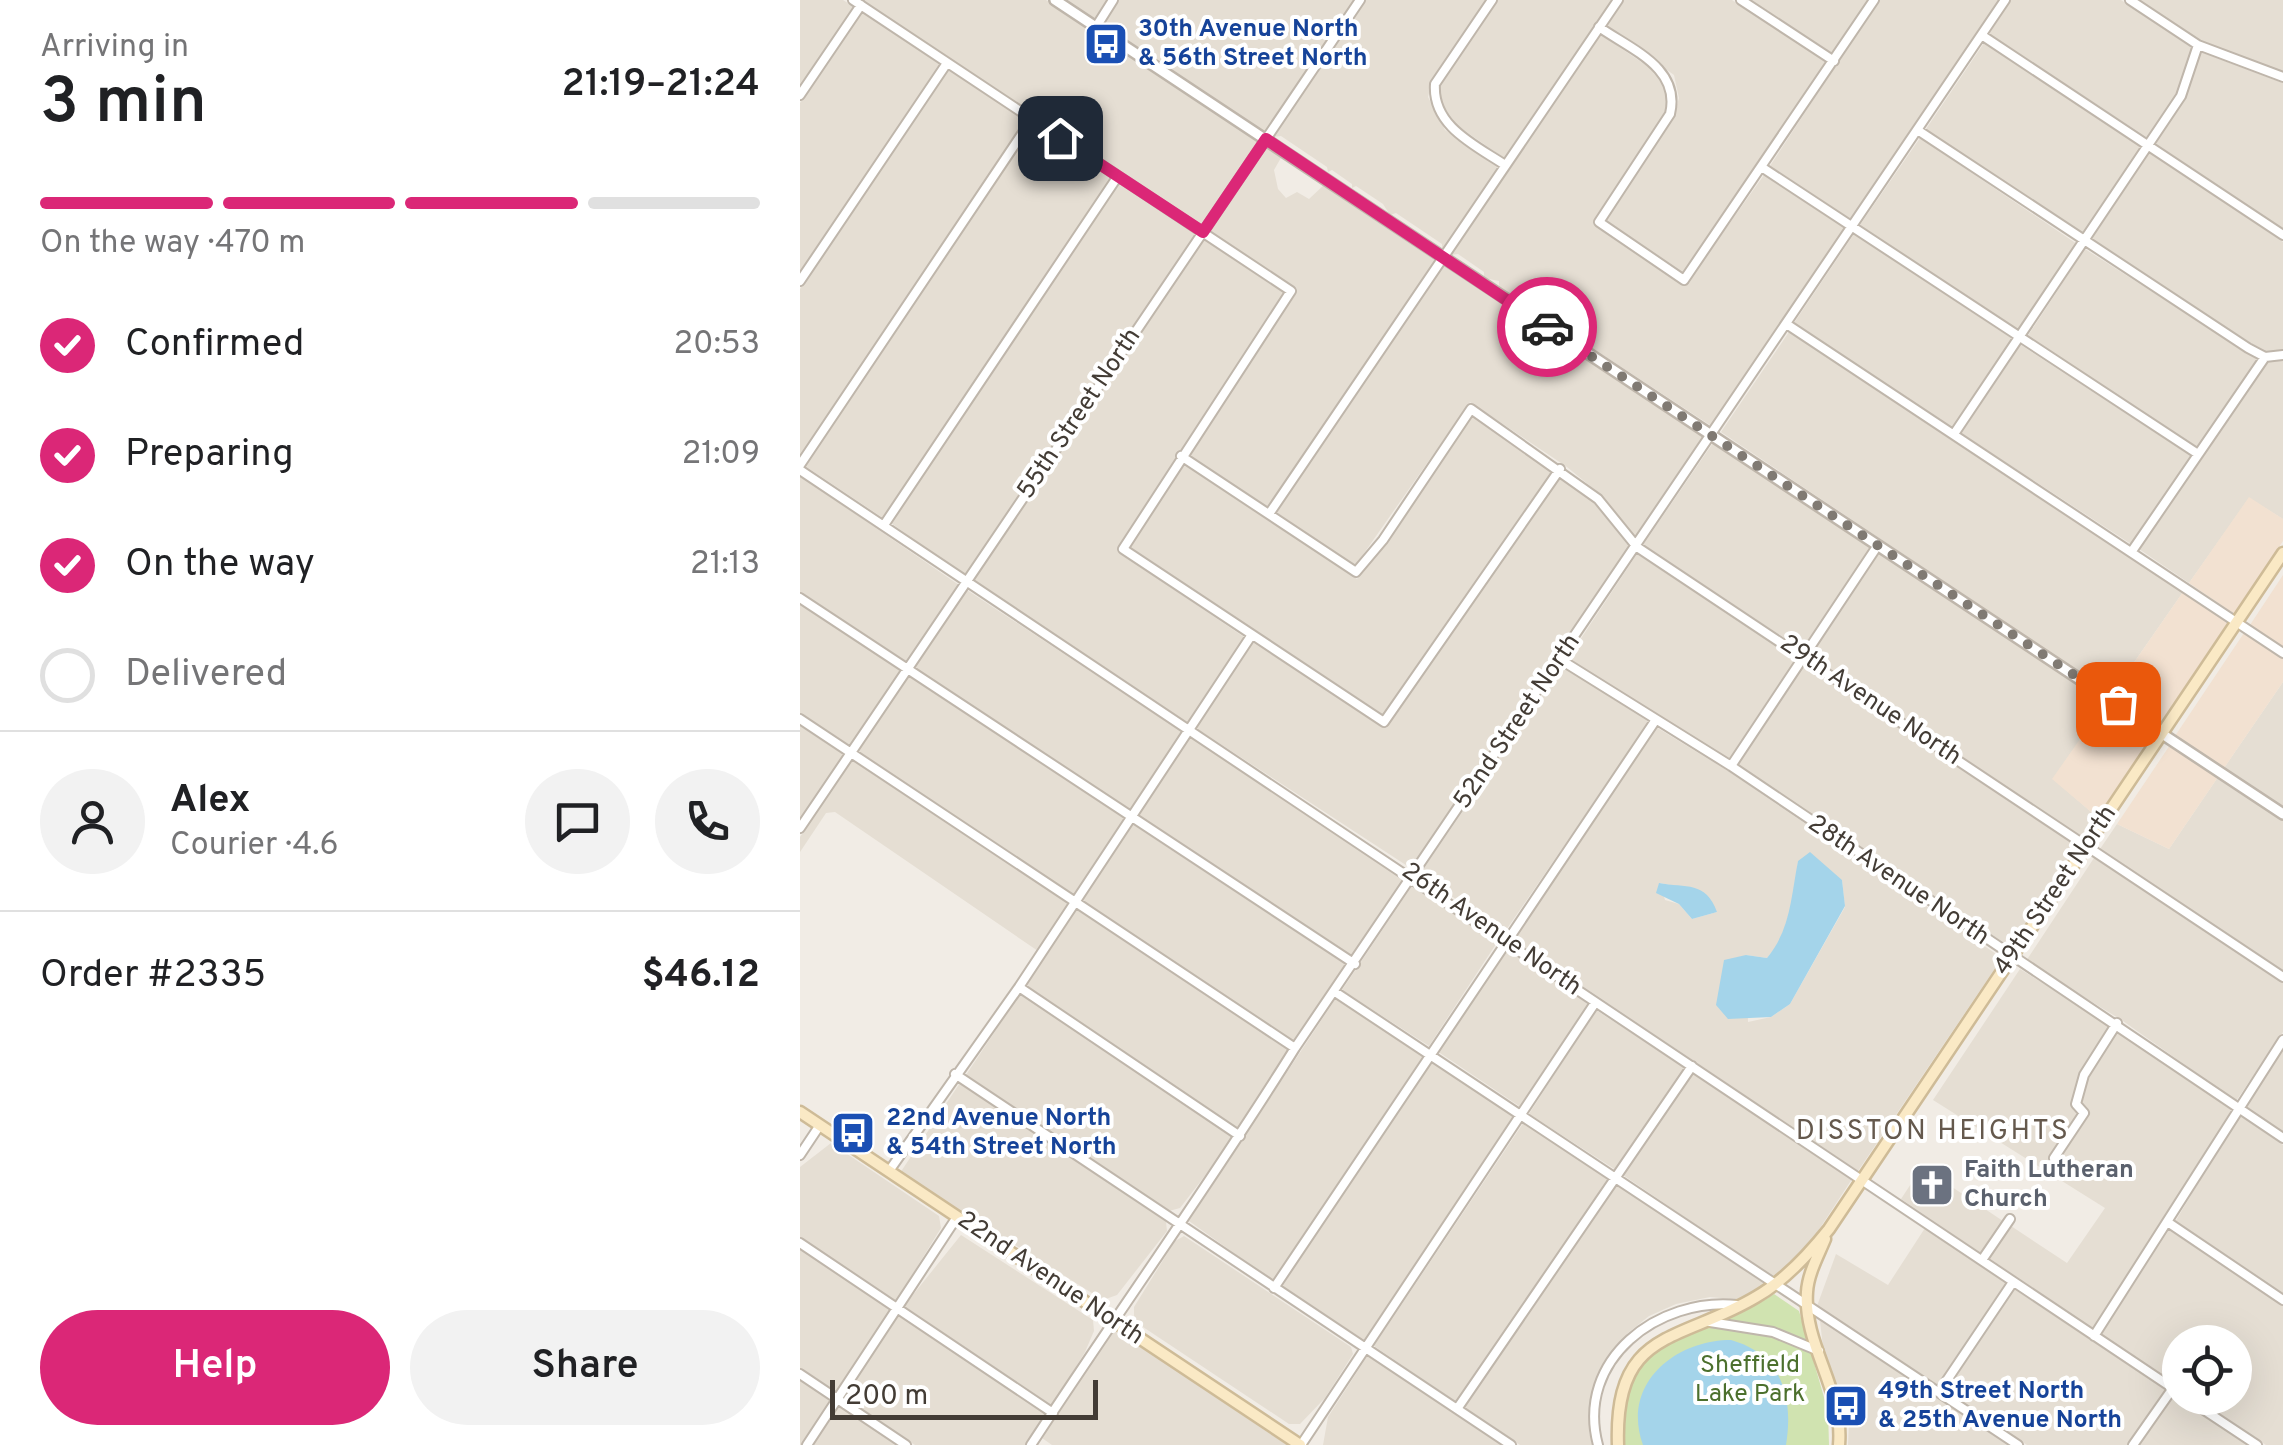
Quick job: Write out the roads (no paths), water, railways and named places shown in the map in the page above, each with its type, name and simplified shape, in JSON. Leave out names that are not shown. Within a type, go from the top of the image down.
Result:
[{"type":"main road","name":"49th Street North","points":[[1618,1445],[1619,1402],[1635,1364],[1660,1339],[1681,1328],[1710,1322],[1774,1284],[1829,1228],[2283,553]]},
{"type":"main road","name":"22nd Avenue North","points":[[800,1112],[1300,1445]]},
{"type":"main road","name":"49th Street North","points":[[1829,1228],[1811,1272],[1807,1306],[1834,1389],[1840,1445]]},
{"type":"street","points":[[1055,0],[2283,814]]},
{"type":"street","points":[[1096,27],[1113,0]]},
{"type":"street","name":"55th Street North","points":[[800,828],[1360,0]]},
{"type":"street","points":[[1492,0],[1436,84],[1434,98],[1448,126],[1505,165]]},
{"type":"street","points":[[1180,456],[1269,514],[1618,0]]},
{"type":"street","points":[[1742,0],[1834,61]]},
{"type":"street","points":[[1599,27],[1656,66],[1670,81],[1674,97],[1670,114],[1599,222],[1684,280],[1874,0]]},
{"type":"street","name":"52nd Street North","points":[[1036,1443],[1111,1320],[1240,1136],[1295,1048],[1562,660],[2006,0]]},
{"type":"street","points":[[2130,0],[2198,45],[2283,77]]},
{"type":"street","points":[[800,95],[857,3],[1291,291],[1180,456],[1123,550],[1384,722],[1560,469]]},
{"type":"street","points":[[1983,36],[2283,236]]},
{"type":"street","points":[[1954,434],[2181,96],[2198,45]]},
{"type":"street","points":[[800,281],[947,62]]},
{"type":"street","points":[[800,468],[1032,119]]},
{"type":"street","points":[[1920,131],[2265,357],[2283,355]]},
{"type":"street","points":[[1763,168],[2198,454]]},
{"type":"street","points":[[884,524],[1118,176]]},
{"type":"street","points":[[1788,325],[2283,653]]},
{"type":"street","points":[[2132,550],[2265,357]]},
{"type":"street","name":"29th Avenue North","points":[[1269,514],[1356,572],[1383,540],[1471,409],[1560,469],[1598,500],[1636,547],[2283,977]]},
{"type":"street","name":"26th Avenue North","points":[[800,468],[966,583],[1413,876],[1595,1003],[2162,1382]]},
{"type":"street","points":[[1730,766],[1878,545]]},
{"type":"street","points":[[800,598],[1355,964]]},
{"type":"street","points":[[889,1171],[1019,987],[1250,636]]},
{"type":"street","name":"28th Avenue North","points":[[1562,660],[1730,766],[2283,1138]]},
{"type":"street","points":[[800,719],[1295,1048]]},
{"type":"street","points":[[1274,1288],[1655,720]]},
{"type":"street","points":[[1019,987],[1240,1136]]},
{"type":"street","points":[[1335,992],[2018,1445]]},
{"type":"street","points":[[1300,1445],[1595,1003]]},
{"type":"street","points":[[2054,1158],[2084,1113],[2076,1104],[2084,1075],[2117,1023]]},
{"type":"street","points":[[2094,1336],[2283,1040]]},
{"type":"street","points":[[1457,1409],[1692,1066]]},
{"type":"street","points":[[955,1074],[1511,1445]]},
{"type":"street","points":[[800,1156],[820,1125]]},
{"type":"street","points":[[806,1445],[957,1216]]},
{"type":"street","points":[[1982,1260],[2010,1219]]},
{"type":"street","points":[[2168,1223],[2283,1300]]},
{"type":"street","points":[[800,1243],[1054,1413]]},
{"type":"street","points":[[1939,1392],[2014,1282]]},
{"type":"street","points":[[1598,1445],[1594,1431],[1600,1390],[1612,1363],[1631,1337],[1650,1320],[1678,1308],[1710,1302],[1741,1305]]},
{"type":"street","points":[[1710,1322],[1773,1332],[1819,1351]]},
{"type":"street","points":[[800,1374],[906,1445]]},
{"type":"street","points":[[2134,1445],[2162,1409]]},
{"type":"street","points":[[2212,1415],[2257,1445]]},
{"type":"water","points":[[1810,852],[1842,880],[1845,906],[1790,1004],[1771,1017],[1728,1019],[1716,1005],[1724,960],[1746,955],[1767,958],[1786,924],[1798,861]]},
{"type":"water","points":[[1659,883],[1701,891],[1717,912],[1692,919],[1679,904],[1656,893]]},
{"type":"water","points":[[1731,1340],[1762,1355],[1780,1379],[1788,1410],[1786,1445],[1643,1445],[1639,1403],[1657,1370],[1690,1348]]},
{"type":"place","name":"30th Avenue North & 56th Street North","points":[[1106,44]]},
{"type":"place","name":"22nd Avenue North & 54th Street North","points":[[853,1133]]},
{"type":"place","name":"Faith Lutheran Church","points":[[1932,1185]]},
{"type":"place","name":"49th Street North & 25th Avenue North","points":[[1846,1406]]},
{"type":"district","name":"DISSTON HEIGHTS","points":[[1933,1132]]},
{"type":"park label","name":"Sheffield Lake Park","points":[[1750,1380]]}]
